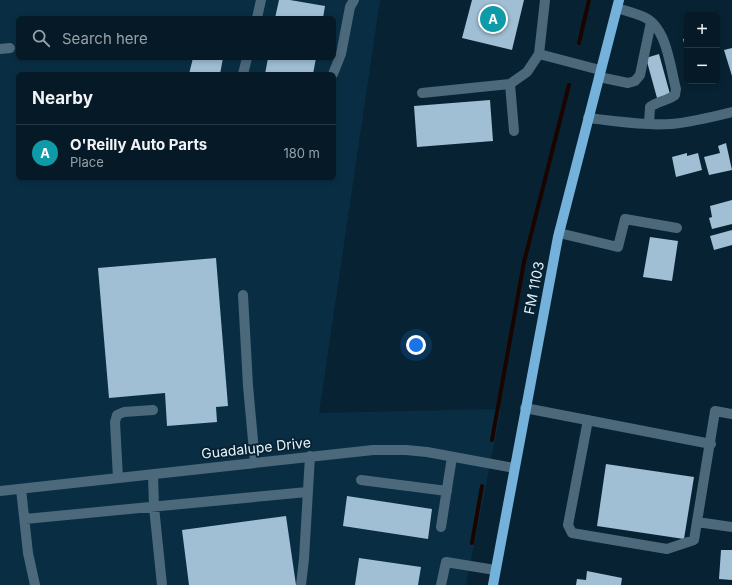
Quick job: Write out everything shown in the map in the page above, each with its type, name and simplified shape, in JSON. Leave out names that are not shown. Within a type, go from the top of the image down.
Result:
[{"type":"main road","name":"FM 1103","points":[[493,585],[559,233],[618,4]]},
{"type":"street","points":[[257,16],[261,0]]},
{"type":"street","points":[[334,72],[340,54],[350,7],[354,0]]},
{"type":"street","points":[[422,92],[510,84],[527,72],[539,54],[546,0]]},
{"type":"street","points":[[618,4],[645,17],[655,24],[664,39],[676,89],[675,95],[671,98],[656,102],[650,106],[649,124]]},
{"type":"street","points":[[539,54],[628,83],[635,81],[640,75],[651,22]]},
{"type":"street","points":[[244,72],[246,60]]},
{"type":"street","points":[[510,84],[514,131]]},
{"type":"street","points":[[588,118],[649,124],[670,124],[690,122],[732,112]]},
{"type":"street","points":[[559,233],[618,247],[625,219],[677,228]]},
{"type":"street","points":[[243,295],[248,386],[255,462]]},
{"type":"street","points":[[525,408],[711,444]]},
{"type":"street","points":[[118,478],[115,422],[117,415],[124,412],[153,410]]},
{"type":"street","points":[[588,420],[568,525],[572,533],[667,549],[694,540],[716,411],[732,414]]},
{"type":"street","name":"Guadalupe Drive","points":[[0,491],[373,450],[406,450],[514,468]]},
{"type":"street","points":[[301,585],[310,456]]},
{"type":"street","points":[[441,527],[452,457]]},
{"type":"street","points":[[152,474],[162,585]]},
{"type":"street","points":[[361,480],[447,491]]},
{"type":"street","points":[[21,489],[28,553],[35,585]]},
{"type":"street","points":[[25,519],[307,492]]},
{"type":"street","points":[[697,522],[732,527]]},
{"type":"street","points":[[441,585],[446,562],[496,570]]},
{"type":"shaded area","points":[[0,0],[380,0],[319,413],[501,409],[466,585],[0,585]]},
{"type":"building","points":[[279,0],[290,0],[325,6],[323,16],[275,16]]},
{"type":"building","points":[[472,0],[524,0],[512,50],[462,38]]},
{"type":"building","points":[[732,48],[732,76],[724,50]]},
{"type":"building","points":[[659,54],[670,94],[657,98],[646,58]]},
{"type":"building","points":[[192,60],[223,60],[220,72],[190,72]]},
{"type":"building","points":[[268,60],[316,60],[313,72],[265,72]]},
{"type":"building","points":[[490,100],[493,141],[417,147],[414,106]]},
{"type":"building","points":[[726,143],[732,170],[709,175],[704,157],[720,153],[718,146]]},
{"type":"building","points":[[687,153],[687,156],[698,153],[702,170],[676,177],[672,157]]},
{"type":"building","points":[[732,200],[732,224],[712,229],[709,218],[712,217],[710,206]]},
{"type":"building","points":[[732,230],[732,245],[714,250],[710,236]]},
{"type":"building","points":[[650,237],[678,241],[672,281],[643,277]]},
{"type":"building","points":[[216,258],[228,406],[216,407],[217,422],[167,426],[165,393],[109,398],[98,268]]},
{"type":"building","points":[[606,464],[694,477],[684,539],[597,526]]},
{"type":"building","points":[[347,496],[432,509],[428,539],[343,526]]},
{"type":"building","points":[[286,516],[296,585],[189,585],[182,530]]},
{"type":"building","points":[[721,550],[732,550],[732,580],[719,579]]},
{"type":"building","points":[[359,558],[421,567],[418,585],[355,585]]},
{"type":"building","points":[[587,571],[622,578],[621,585],[576,585],[577,579],[586,580]]},
{"type":"waterway","points":[[579,43],[589,0]]},
{"type":"waterway","points":[[492,440],[524,262],[569,85]]},
{"type":"waterway","points":[[472,543],[482,486]]},
{"type":"place","name":"O'Reilly Auto Parts","points":[[493,19]]}]
